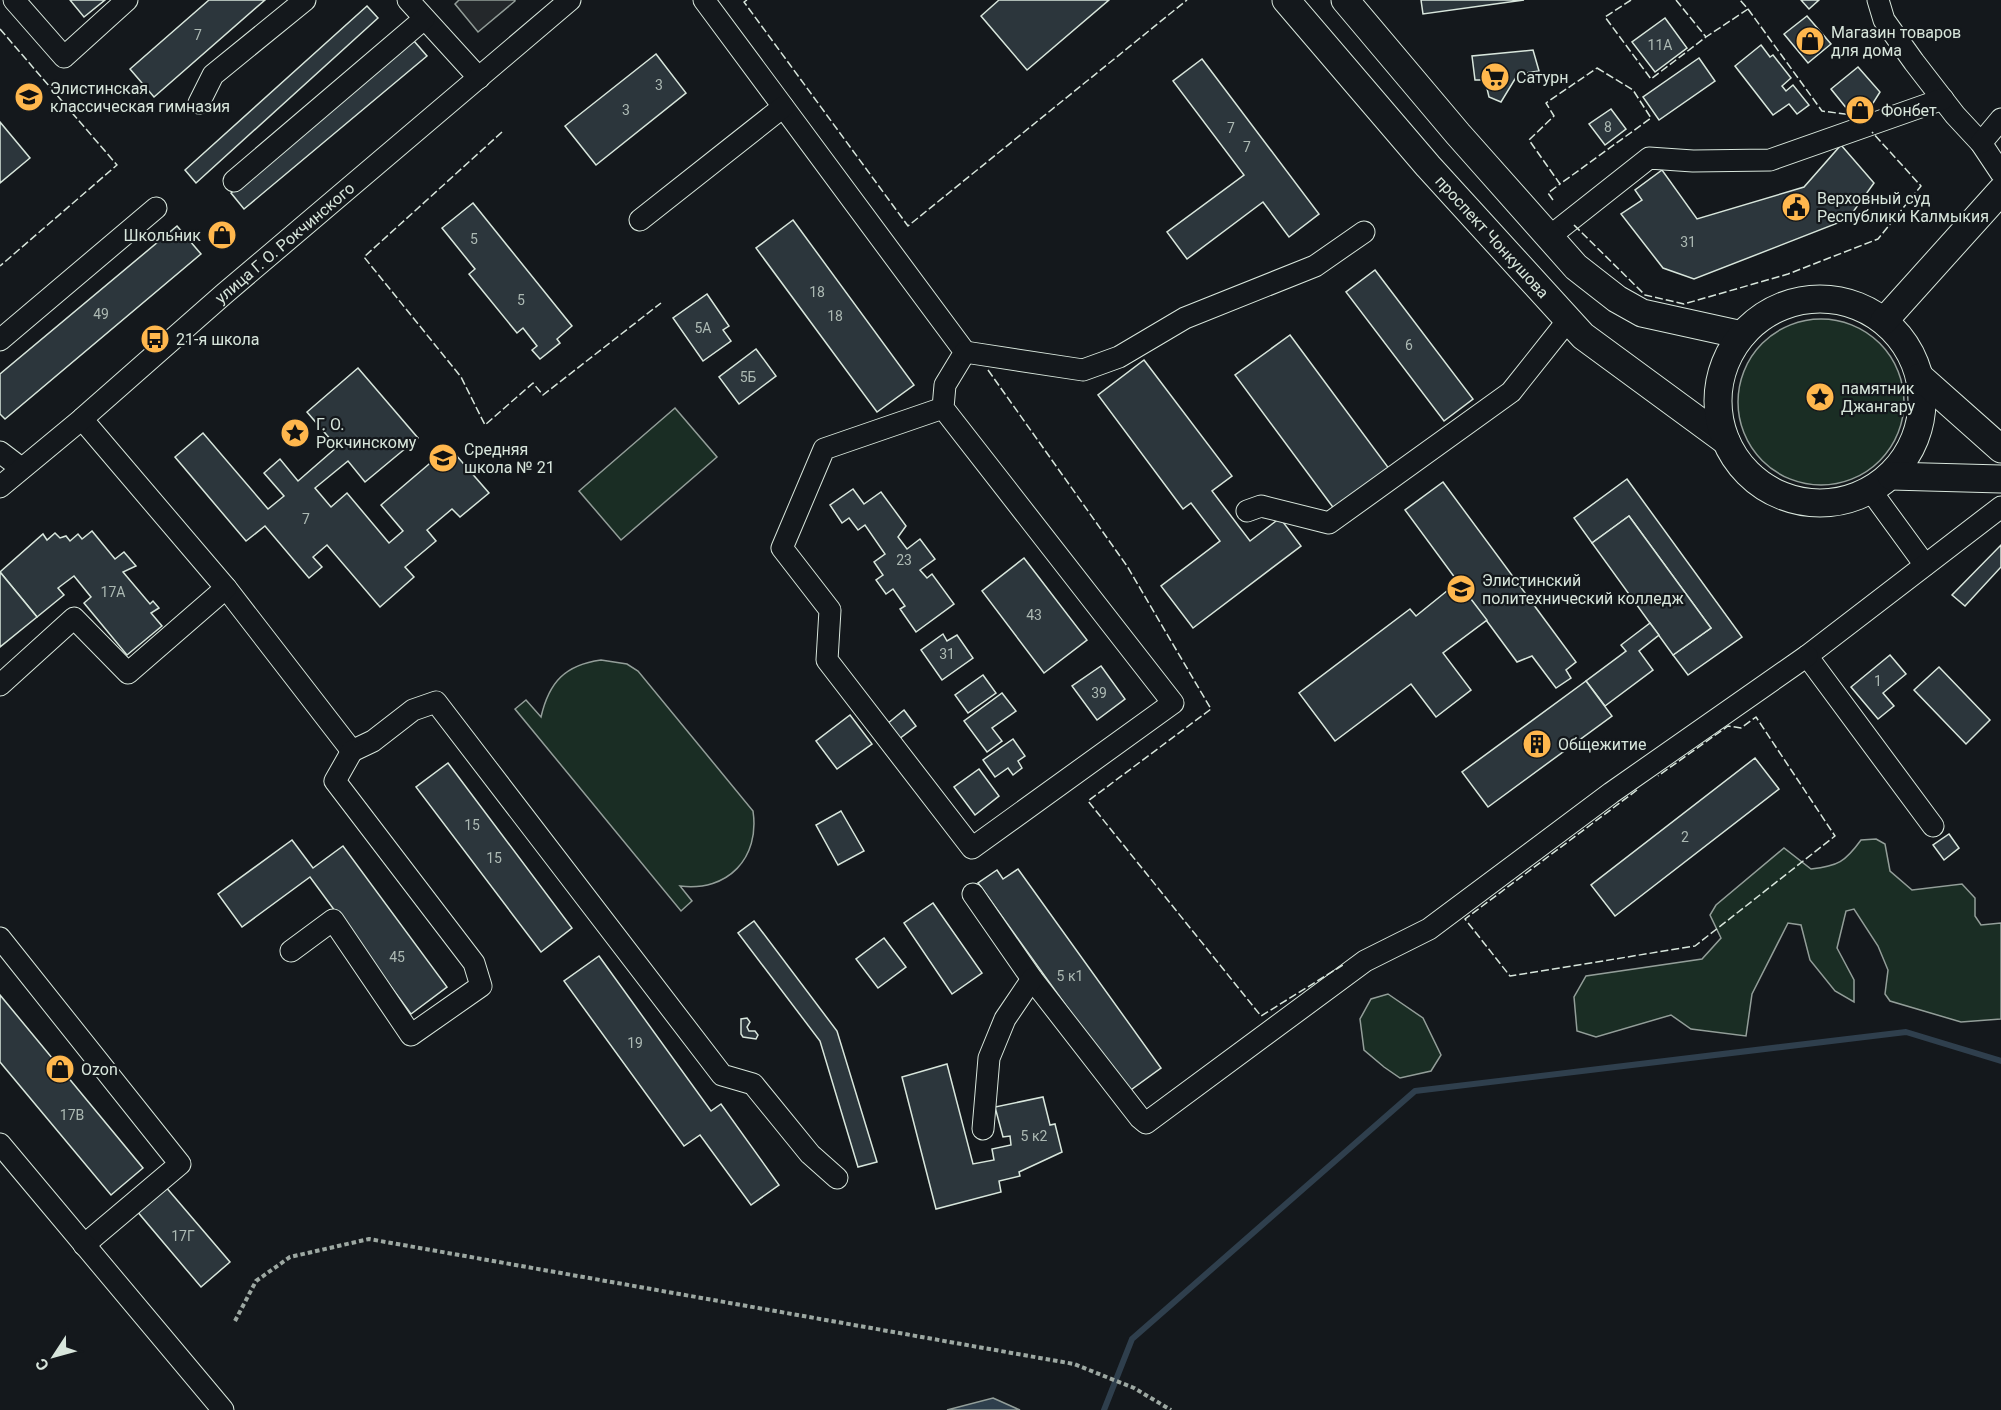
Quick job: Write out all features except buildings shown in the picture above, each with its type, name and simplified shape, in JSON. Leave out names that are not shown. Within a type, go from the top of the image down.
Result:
[{"type":"main road","name":"проспект Чонкушова","points":[[1286,0],[1428,166],[1583,336],[1726,441]]},
{"type":"main road","points":[[1345,0],[1458,134],[1575,267],[1626,305],[1642,313],[1742,335]]},
{"type":"main road","points":[[1884,321],[2001,191]]},
{"type":"main road","points":[[1826,299],[1856,305],[1884,321],[1907,346],[1920,377],[1921,417],[1907,457],[1881,484],[1844,501],[1816,504],[1788,498],[1762,485],[1741,466],[1726,441],[1719,414],[1719,386],[1727,359],[1742,335],[1766,314],[1794,302],[1826,299]]},
{"type":"main road","points":[[1920,377],[2001,449]]},
{"type":"main road","points":[[1881,484],[2001,479]]},
{"type":"street","points":[[14,0],[64,57],[127,0]]},
{"type":"street","points":[[199,103],[213,75],[305,0]]},
{"type":"street","points":[[408,0],[479,78]]},
{"type":"street","name":"улица Г. О. Рокчинского","points":[[0,487],[570,0]]},
{"type":"street","points":[[704,0],[965,352],[1083,370],[1119,357],[1185,318],[1315,266],[1364,232]]},
{"type":"street","points":[[1878,0],[1884,20],[1943,99],[1981,143],[2001,173]]},
{"type":"street","points":[[234,181],[424,19]]},
{"type":"street","points":[[1549,237],[1649,158],[1693,161],[1770,160],[1943,99]]},
{"type":"street","points":[[640,220],[783,107]]},
{"type":"street","points":[[1981,143],[2001,119]]},
{"type":"street","points":[[0,340],[156,208]]},
{"type":"street","points":[[1247,511],[1261,506],[1329,523],[1511,392],[1569,320]]},
{"type":"street","points":[[943,408],[824,449],[782,548],[830,610],[827,660],[972,848],[1173,703],[943,408],[945,385],[965,352]]},
{"type":"street","points":[[82,419],[226,588],[352,751]]},
{"type":"street","points":[[0,452],[21,468]]},
{"type":"street","points":[[1881,484],[1925,565]]},
{"type":"street","points":[[974,894],[1032,979],[1146,1123],[1365,962],[1429,929],[1611,794],[1807,656],[2001,507]]},
{"type":"street","points":[[0,685],[74,618],[128,673],[226,588]]},
{"type":"street","points":[[1807,656],[1933,826]]},
{"type":"street","points":[[291,951],[333,920],[411,1035],[481,986],[474,963],[335,781],[352,751],[373,741],[413,710],[436,702],[722,1075],[753,1084],[810,1155],[837,1178]]},
{"type":"street","points":[[2,943],[180,1164],[84,1245]]},
{"type":"street","points":[[983,1129],[988,1058],[1005,1019],[1032,979]]},
{"type":"street","points":[[0,1144],[223,1410]]},
{"type":"path","points":[[235,1321],[256,1281],[290,1257],[369,1239],[1074,1364],[1134,1388],[1171,1410]]},
{"type":"green space","points":[[1821,319],[1853,326],[1867,333],[1879,344],[1890,356],[1897,370],[1904,402],[1897,434],[1890,448],[1879,460],[1867,471],[1853,478],[1821,485],[1789,478],[1775,471],[1763,460],[1752,448],[1745,434],[1738,402],[1745,370],[1752,356],[1763,344],[1775,333],[1789,326]]},
{"type":"green space","points":[[675,408],[717,457],[621,540],[579,491]]},
{"type":"green space","points":[[601,660],[627,664],[638,671],[753,811],[754,828],[746,857],[726,877],[713,883],[680,886],[692,901],[681,911],[515,709],[526,700],[541,717],[549,694],[560,677],[578,666]]},
{"type":"green space","points":[[1876,839],[1885,844],[1890,871],[1912,890],[1962,884],[1975,898],[1975,916],[1981,925],[2001,923],[2001,1019],[1961,1022],[1890,1001],[1885,994],[1888,970],[1878,946],[1854,909],[1846,911],[1837,948],[1854,980],[1854,1002],[1835,991],[1810,960],[1801,925],[1788,923],[1752,994],[1746,1036],[1691,1029],[1671,1015],[1596,1037],[1577,1031],[1574,997],[1586,976],[1702,959],[1721,938],[1710,915],[1716,905],[1784,848],[1811,869],[1840,862],[1861,840]]},
{"type":"green space","points":[[1388,994],[1423,1018],[1441,1055],[1431,1071],[1400,1078],[1364,1050],[1360,1019],[1371,999]]},
{"type":"shaded area","points":[[459,0],[515,1],[478,32],[455,4]]},
{"type":"water","points":[[993,1398],[1020,1410],[947,1410]]},
{"type":"waterway","points":[[1104,1410],[1132,1339],[1415,1091],[1906,1032],[2001,1061]]},
{"type":"fence","points":[[747,0],[744,2],[908,226],[1187,0]]},
{"type":"fence","points":[[1631,0],[1605,17],[1651,79],[1706,37],[1748,9],[1740,0]]},
{"type":"fence","points":[[1676,0],[1706,37]]},
{"type":"fence","points":[[1748,9],[1822,111],[1859,116]]},
{"type":"fence","points":[[0,29],[117,165],[0,266]]},
{"type":"fence","points":[[1597,68],[1633,90],[1651,118],[1560,184],[1529,140],[1554,116],[1546,103],[1597,68]]},
{"type":"fence","points":[[502,132],[364,257],[461,377],[485,425],[533,383],[543,395],[661,303]]},
{"type":"fence","points":[[1574,225],[1645,295],[1684,304],[1788,274],[1878,239],[1921,186],[1872,132]]},
{"type":"fence","points":[[1553,200],[1548,193],[1560,184]]},
{"type":"fence","points":[[988,370],[1127,566],[1211,709],[1088,801],[1261,1016],[1343,965]]},
{"type":"fence","points":[[1637,790],[1465,919],[1510,976],[1695,946],[1835,836],[1756,717],[1741,728],[1728,726],[1658,776]]},
{"type":"place","name":"Магазин товаров для дома","points":[[1810,41]]},
{"type":"place","name":"Сатурн","points":[[1495,77]]},
{"type":"place","name":"Элистинская классическая гимназия","points":[[29,97]]},
{"type":"place","name":"Фонбет","points":[[1860,110]]},
{"type":"place","name":"Верховный суд Республики Калмыкия","points":[[1796,207]]},
{"type":"place","name":"Школьник","points":[[222,235]]},
{"type":"place","name":"21-я школа","points":[[155,339]]},
{"type":"place","name":"памятник Джангару","points":[[1820,397]]},
{"type":"place","name":"Г. О. Рокчинскому","points":[[295,433]]},
{"type":"place","name":"Средняя школа № 21","points":[[443,458]]},
{"type":"place","name":"Элистинский политехнический колледж","points":[[1461,589]]},
{"type":"place","name":"Общежитие","points":[[1537,744]]},
{"type":"place","name":"Ozon","points":[[60,1069]]}]
